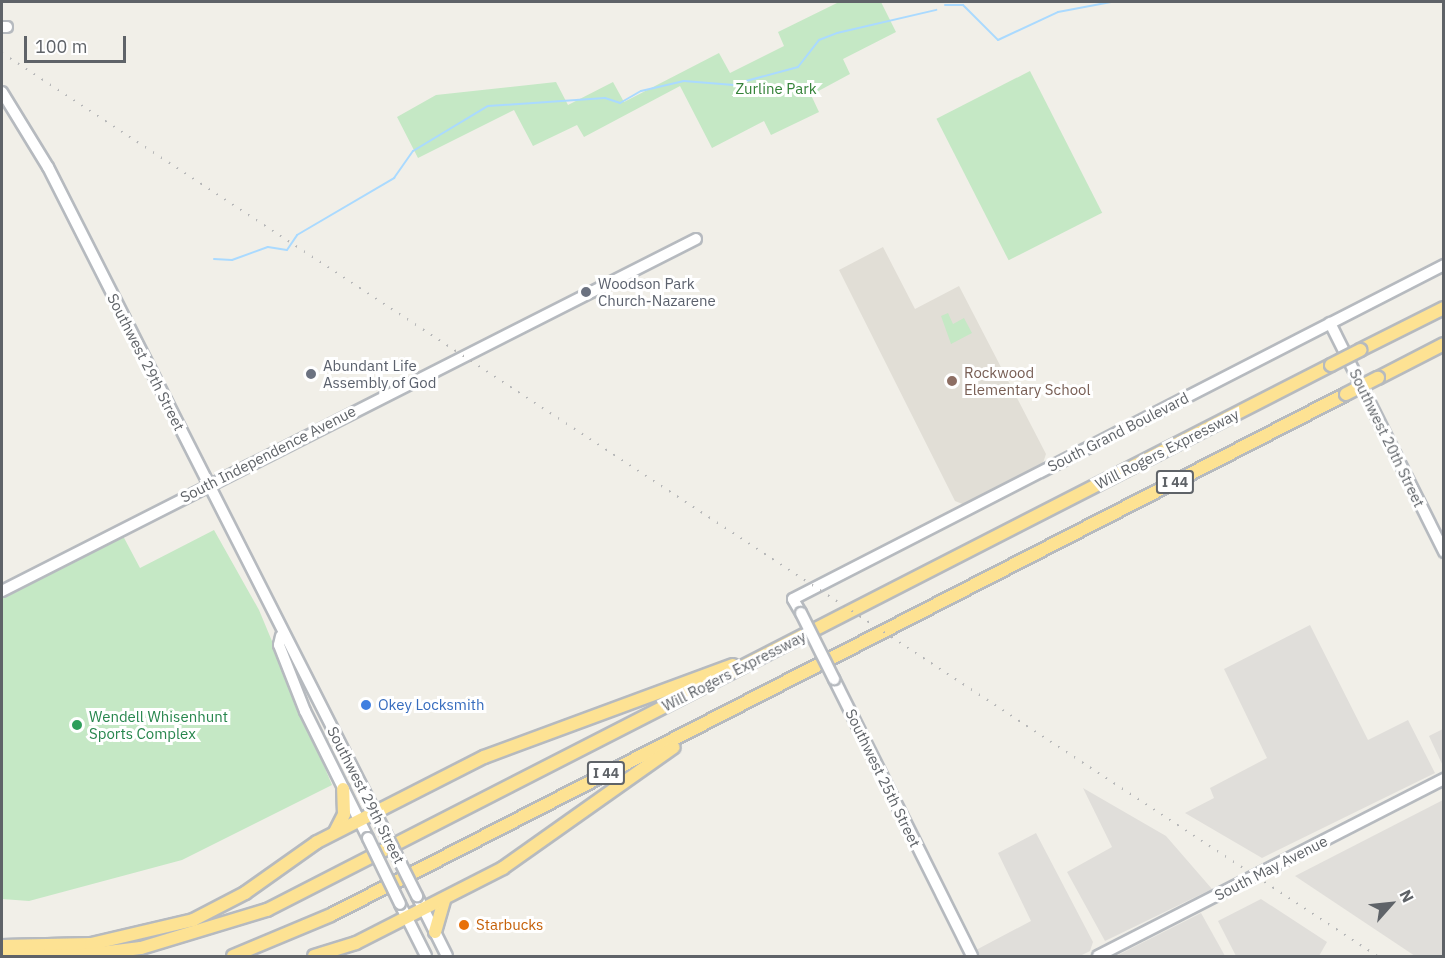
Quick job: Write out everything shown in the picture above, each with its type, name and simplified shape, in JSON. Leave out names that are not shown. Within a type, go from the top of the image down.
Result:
[{"type":"highway","name":"Will Rogers Expressway","points":[[2,955],[76,956],[141,948],[267,910],[1443,308]]},
{"type":"highway","name":"I 44","points":[[233,957],[331,915],[1443,344]]},
{"type":"highway","points":[[2,946],[91,944],[177,926],[245,893],[334,833],[484,756],[766,655]]},
{"type":"highway","points":[[314,957],[424,910],[523,856],[615,784],[749,700]]},
{"type":"highway","points":[[334,833],[344,813],[343,789]]},
{"type":"highway","points":[[435,932],[446,898]]},
{"type":"street","name":"Southwest 29th Street","points":[[2,94],[48,167],[281,636],[289,641],[447,957]]},
{"type":"street","name":"South Independence Avenue","points":[[2,591],[207,485],[696,239]]},
{"type":"street","name":"South Grand Boulevard","points":[[793,599],[1443,265]]},
{"type":"street","name":"Southwest 20th Street","points":[[1330,323],[1443,552]]},
{"type":"street","name":"Southwest 25th Street","points":[[793,599],[972,957]]},
{"type":"street","name":"Southwest 29th Street","points":[[281,636],[279,645],[300,699],[426,957]]},
{"type":"street","name":"South May Avenue","points":[[1098,957],[1443,779]]},
{"type":"shaded area","name":"Rockwood Elementary School","points":[[883,247],[915,309],[959,286],[1046,454],[1042,466],[965,505],[955,501],[839,270]]},
{"type":"shaded area","points":[[1310,625],[1368,740],[1408,720],[1435,773],[1262,858],[1185,813],[1214,798],[1210,788],[1267,758],[1224,669]]},
{"type":"shaded area","points":[[1443,729],[1443,766],[1429,736]]},
{"type":"shaded area","points":[[1083,788],[1166,836],[1212,889],[1105,941],[1067,872],[1112,847]]},
{"type":"shaded area","points":[[1443,800],[1443,956],[1415,956],[1295,876]]},
{"type":"shaded area","points":[[1036,833],[1093,942],[1090,951],[1080,956],[979,956],[976,950],[1031,921],[998,853]]},
{"type":"shaded area","points":[[1261,899],[1327,942],[1319,956],[1236,956],[1218,921]]},
{"type":"shaded area","points":[[1201,913],[1225,956],[1116,956]]},
{"type":"green space","name":"Zurline Park","points":[[839,2],[881,2],[896,32],[843,59],[850,74],[811,95],[819,112],[771,135],[764,121],[712,148],[680,86],[584,137],[577,125],[533,146],[514,110],[418,158],[397,117],[436,95],[556,82],[568,105],[613,82],[624,102],[719,53],[730,73],[784,46],[778,32]]},
{"type":"green space","points":[[1030,71],[1102,213],[1009,260],[936,119]]},
{"type":"green space","points":[[948,313],[953,324],[964,318],[972,333],[951,344],[941,316]]},
{"type":"green space","points":[[214,530],[259,610],[332,785],[182,860],[29,901],[2,899],[2,596],[122,534],[140,568]]},
{"type":"waterway","points":[[945,5],[963,5],[998,40],[1058,12],[1111,2]]},
{"type":"waterway","points":[[746,81],[798,67],[819,40],[837,33],[936,10]]},
{"type":"waterway","points":[[214,259],[232,260],[268,247],[287,250],[297,235],[394,178],[413,151],[488,106],[605,98],[620,103],[641,91],[684,81],[734,85]]},
{"type":"railway","points":[[2,53],[1377,956]]},
{"type":"place","name":"Woodson Park Church-Nazarene","points":[[586,292]]},
{"type":"place","name":"Abundant Life Assembly of God","points":[[311,374]]},
{"type":"place","name":"Rockwood Elementary School","points":[[952,381]]},
{"type":"place","name":"Okey Locksmith","points":[[366,705]]},
{"type":"place","name":"Wendell Whisenhunt Sports Complex","points":[[77,725]]},
{"type":"place","name":"Starbucks","points":[[464,925]]}]
